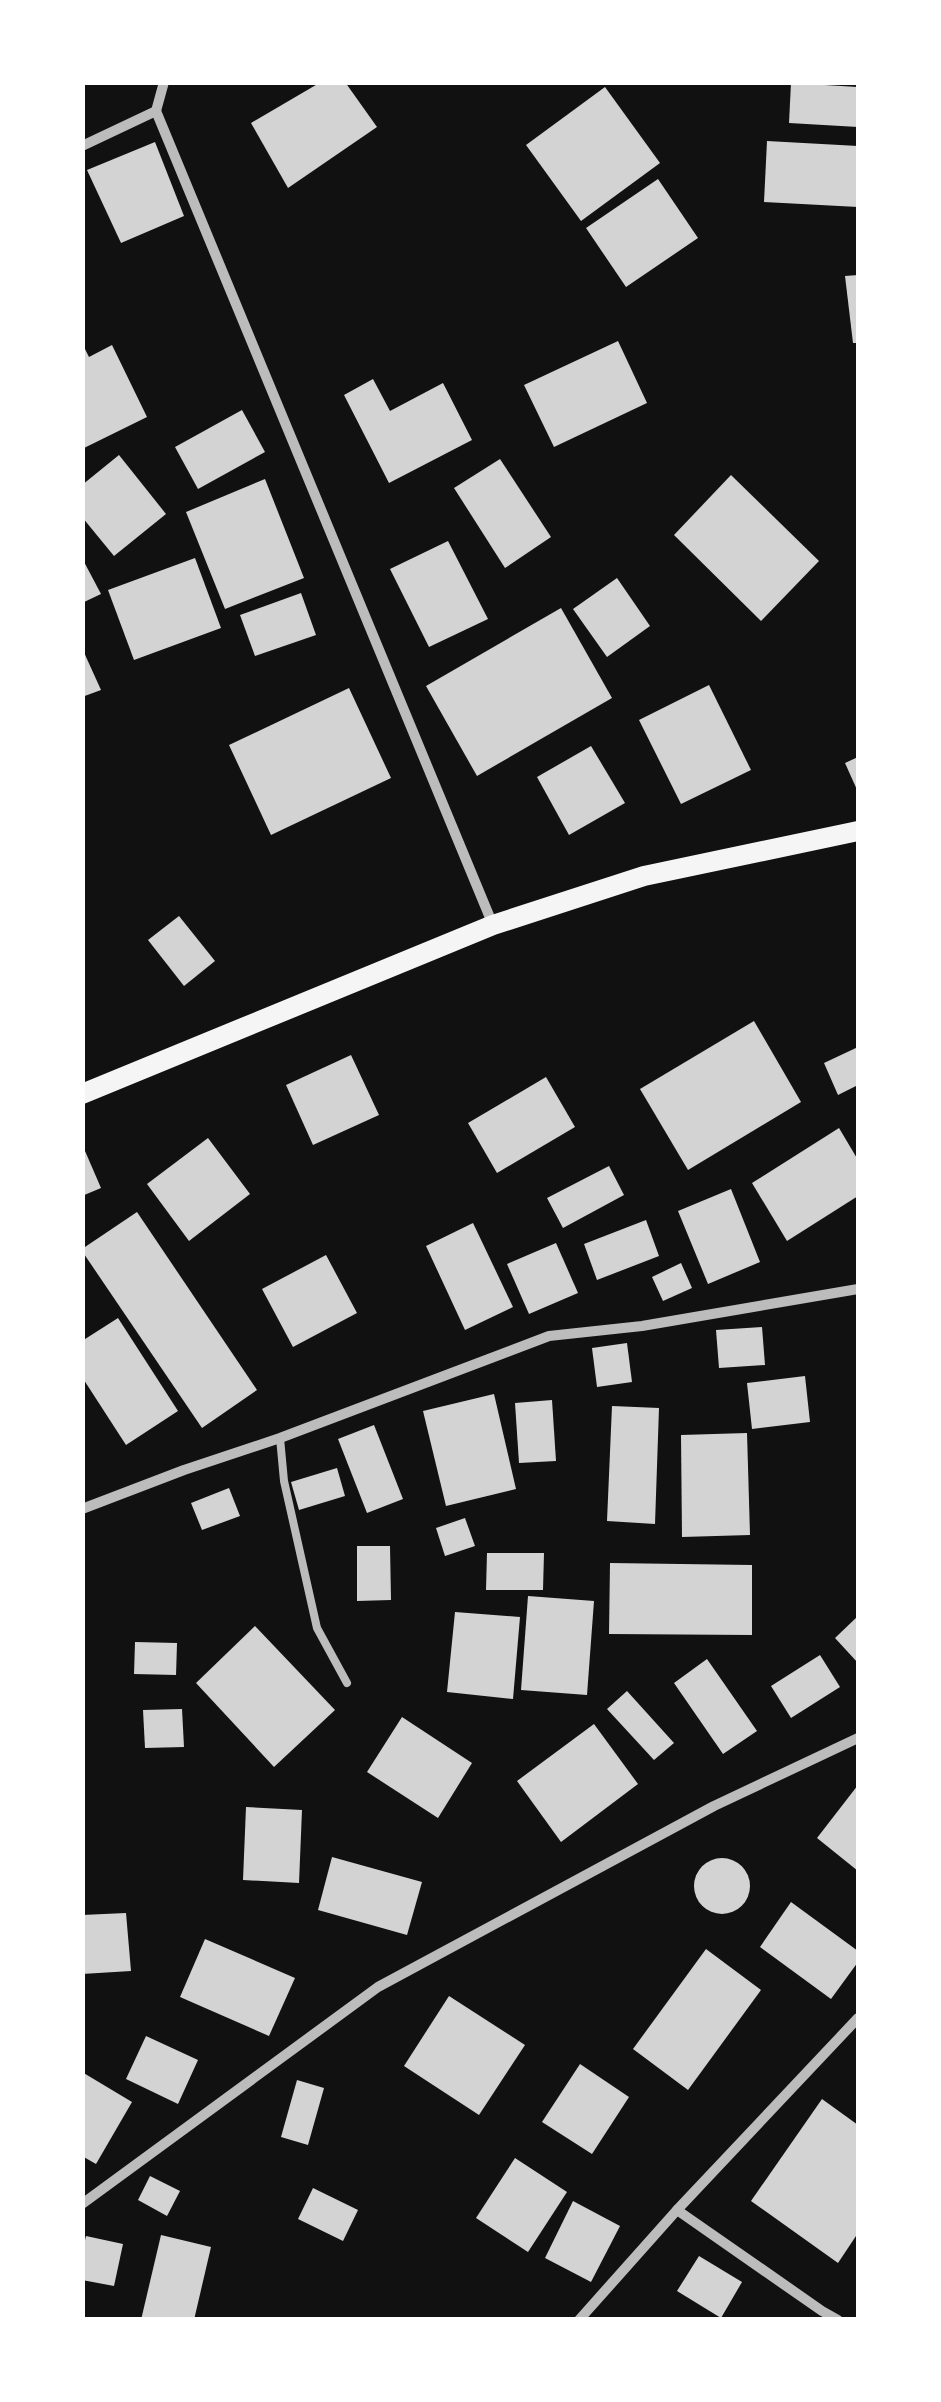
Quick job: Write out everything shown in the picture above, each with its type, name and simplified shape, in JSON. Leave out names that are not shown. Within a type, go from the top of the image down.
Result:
[{"type":"main road","points":[[82,1094],[493,924],[644,876],[858,831]]},
{"type":"street","points":[[164,82],[156,111],[493,924]]},
{"type":"street","points":[[82,146],[156,111]]},
{"type":"street","points":[[82,1509],[549,1336],[642,1326],[858,1289]]},
{"type":"street","points":[[82,2204],[378,1986],[714,1806],[858,1738]]},
{"type":"street","points":[[578,2320],[858,2018]]},
{"type":"street","points":[[677,2210],[838,2320]]},
{"type":"lane","points":[[280,1438],[284,1482],[317,1628],[348,1683]]},
{"type":"building","points":[[321,82],[345,82],[377,127],[288,188],[251,123]]},
{"type":"building","points":[[791,83],[858,87],[858,127],[789,123]]},
{"type":"building","points":[[605,87],[660,163],[581,221],[526,145]]},
{"type":"building","points":[[767,141],[858,146],[858,207],[764,202]]},
{"type":"building","points":[[155,142],[184,216],[121,243],[87,170]]},
{"type":"building","points":[[658,179],[698,238],[626,287],[586,228]]},
{"type":"building","points":[[858,275],[858,343],[853,343],[845,276]]},
{"type":"building","points":[[618,341],[647,403],[554,447],[524,385]]},
{"type":"building","points":[[82,343],[89,357],[112,345],[147,417],[82,449]]},
{"type":"building","points":[[373,379],[390,411],[443,383],[472,440],[389,483],[344,395]]},
{"type":"building","points":[[242,410],[265,452],[198,489],[175,447]]},
{"type":"building","points":[[119,455],[166,514],[114,556],[82,517],[82,485]]},
{"type":"building","points":[[500,459],[551,537],[505,568],[454,488]]},
{"type":"building","points":[[731,475],[819,561],[761,621],[674,535]]},
{"type":"building","points":[[265,479],[304,578],[225,609],[186,512]]},
{"type":"building","points":[[448,541],[488,619],[429,647],[390,569]]},
{"type":"building","points":[[82,558],[101,594],[82,603]]},
{"type":"building","points":[[195,558],[221,628],[134,660],[108,590]]},
{"type":"building","points":[[617,578],[650,626],[607,657],[573,609]]},
{"type":"building","points":[[301,593],[316,635],[255,656],[240,615]]},
{"type":"building","points":[[561,608],[612,698],[477,776],[426,686]]},
{"type":"building","points":[[82,648],[101,690],[82,697]]},
{"type":"building","points":[[709,685],[751,770],[681,804],[639,720]]},
{"type":"building","points":[[349,688],[391,778],[271,835],[229,745]]},
{"type":"building","points":[[591,746],[625,803],[569,835],[537,777]]},
{"type":"building","points":[[858,757],[858,792],[845,763]]},
{"type":"building","points":[[179,916],[215,961],[184,986],[148,940]]},
{"type":"building","points":[[754,1021],[801,1102],[688,1170],[640,1089]]},
{"type":"building","points":[[858,1047],[858,1085],[838,1095],[824,1063]]},
{"type":"building","points":[[351,1055],[379,1115],[313,1145],[286,1085]]},
{"type":"building","points":[[546,1077],[575,1127],[497,1173],[468,1123]]},
{"type":"building","points":[[839,1128],[858,1160],[858,1196],[787,1241],[752,1183]]},
{"type":"building","points":[[208,1138],[250,1194],[189,1241],[147,1184]]},
{"type":"building","points":[[82,1144],[101,1188],[82,1196]]},
{"type":"building","points":[[609,1166],[624,1195],[563,1228],[547,1198]]},
{"type":"building","points":[[731,1189],[760,1262],[708,1284],[678,1211]]},
{"type":"building","points":[[137,1212],[257,1390],[202,1428],[82,1251]]},
{"type":"building","points":[[646,1220],[659,1256],[597,1280],[584,1244]]},
{"type":"building","points":[[473,1223],[513,1307],[465,1330],[426,1246]]},
{"type":"building","points":[[556,1243],[578,1293],[529,1314],[507,1264]]},
{"type":"building","points":[[326,1255],[357,1313],[293,1347],[262,1289]]},
{"type":"building","points":[[681,1263],[692,1288],[663,1301],[652,1277]]},
{"type":"building","points":[[118,1318],[178,1411],[126,1445],[82,1377],[82,1341]]},
{"type":"building","points":[[762,1327],[765,1365],[719,1368],[716,1330]]},
{"type":"building","points":[[627,1343],[632,1382],[597,1387],[592,1348]]},
{"type":"building","points":[[805,1376],[810,1422],[752,1429],[747,1383]]},
{"type":"building","points":[[494,1394],[516,1489],[446,1506],[423,1411]]},
{"type":"building","points":[[552,1400],[556,1461],[519,1463],[515,1403]]},
{"type":"building","points":[[612,1406],[659,1408],[655,1524],[607,1521]]},
{"type":"building","points":[[374,1425],[403,1499],[367,1513],[338,1439]]},
{"type":"building","points":[[747,1433],[750,1535],[682,1537],[681,1435]]},
{"type":"building","points":[[337,1468],[345,1496],[299,1510],[291,1482]]},
{"type":"building","points":[[229,1488],[240,1516],[202,1530],[191,1503]]},
{"type":"building","points":[[465,1518],[475,1546],[445,1556],[436,1528]]},
{"type":"building","points":[[357,1546],[390,1546],[391,1600],[357,1601]]},
{"type":"building","points":[[487,1553],[544,1553],[543,1590],[486,1590]]},
{"type":"building","points":[[610,1563],[752,1565],[752,1635],[609,1634]]},
{"type":"building","points":[[528,1596],[594,1601],[587,1695],[521,1690]]},
{"type":"building","points":[[455,1612],[520,1617],[513,1699],[447,1692]]},
{"type":"building","points":[[858,1616],[858,1663],[835,1638]]},
{"type":"building","points":[[255,1626],[335,1710],[274,1767],[196,1683]]},
{"type":"building","points":[[135,1642],[177,1643],[176,1675],[134,1674]]},
{"type":"building","points":[[820,1655],[840,1687],[791,1718],[771,1686]]},
{"type":"building","points":[[707,1659],[757,1731],[723,1754],[674,1683]]},
{"type":"building","points":[[627,1691],[674,1743],[654,1760],[607,1709]]},
{"type":"building","points":[[182,1709],[184,1747],[145,1748],[143,1710]]},
{"type":"building","points":[[402,1717],[472,1763],[438,1818],[367,1772]]},
{"type":"building","points":[[594,1724],[638,1784],[561,1842],[517,1781]]},
{"type":"building","points":[[858,1785],[858,1871],[817,1838]]},
{"type":"building","points":[[246,1807],[302,1810],[299,1883],[243,1880]]},
{"type":"building","points":[[332,1857],[422,1882],[407,1935],[318,1910]]},
{"type":"building","points":[[722,1858],[742,1866],[750,1886],[742,1906],[722,1914],[702,1906],[694,1886],[702,1866]]},
{"type":"building","points":[[791,1902],[858,1951],[858,1962],[831,1999],[760,1947]]},
{"type":"building","points":[[126,1913],[131,1971],[82,1974],[82,1915]]},
{"type":"building","points":[[205,1939],[295,1978],[269,2036],[180,1997]]},
{"type":"building","points":[[706,1949],[761,1990],[688,2090],[633,2049]]},
{"type":"building","points":[[449,1996],[525,2045],[479,2115],[404,2066]]},
{"type":"building","points":[[146,2036],[198,2060],[178,2104],[126,2079]]},
{"type":"building","points":[[580,2064],[629,2097],[592,2154],[542,2122]]},
{"type":"building","points":[[82,2072],[132,2102],[96,2164],[82,2156]]},
{"type":"building","points":[[297,2080],[324,2088],[308,2145],[281,2137]]},
{"type":"building","points":[[822,2099],[858,2125],[858,2233],[838,2263],[751,2201]]},
{"type":"building","points":[[515,2158],[567,2192],[528,2252],[476,2218]]},
{"type":"building","points":[[150,2176],[180,2191],[167,2216],[138,2200]]},
{"type":"building","points":[[313,2188],[358,2210],[343,2241],[298,2219]]},
{"type":"building","points":[[573,2201],[620,2226],[591,2282],[545,2258]]},
{"type":"building","points":[[161,2235],[211,2247],[194,2320],[141,2320]]},
{"type":"building","points":[[86,2236],[123,2244],[114,2286],[82,2280]]},
{"type":"building","points":[[699,2256],[742,2282],[721,2318],[677,2291]]}]
